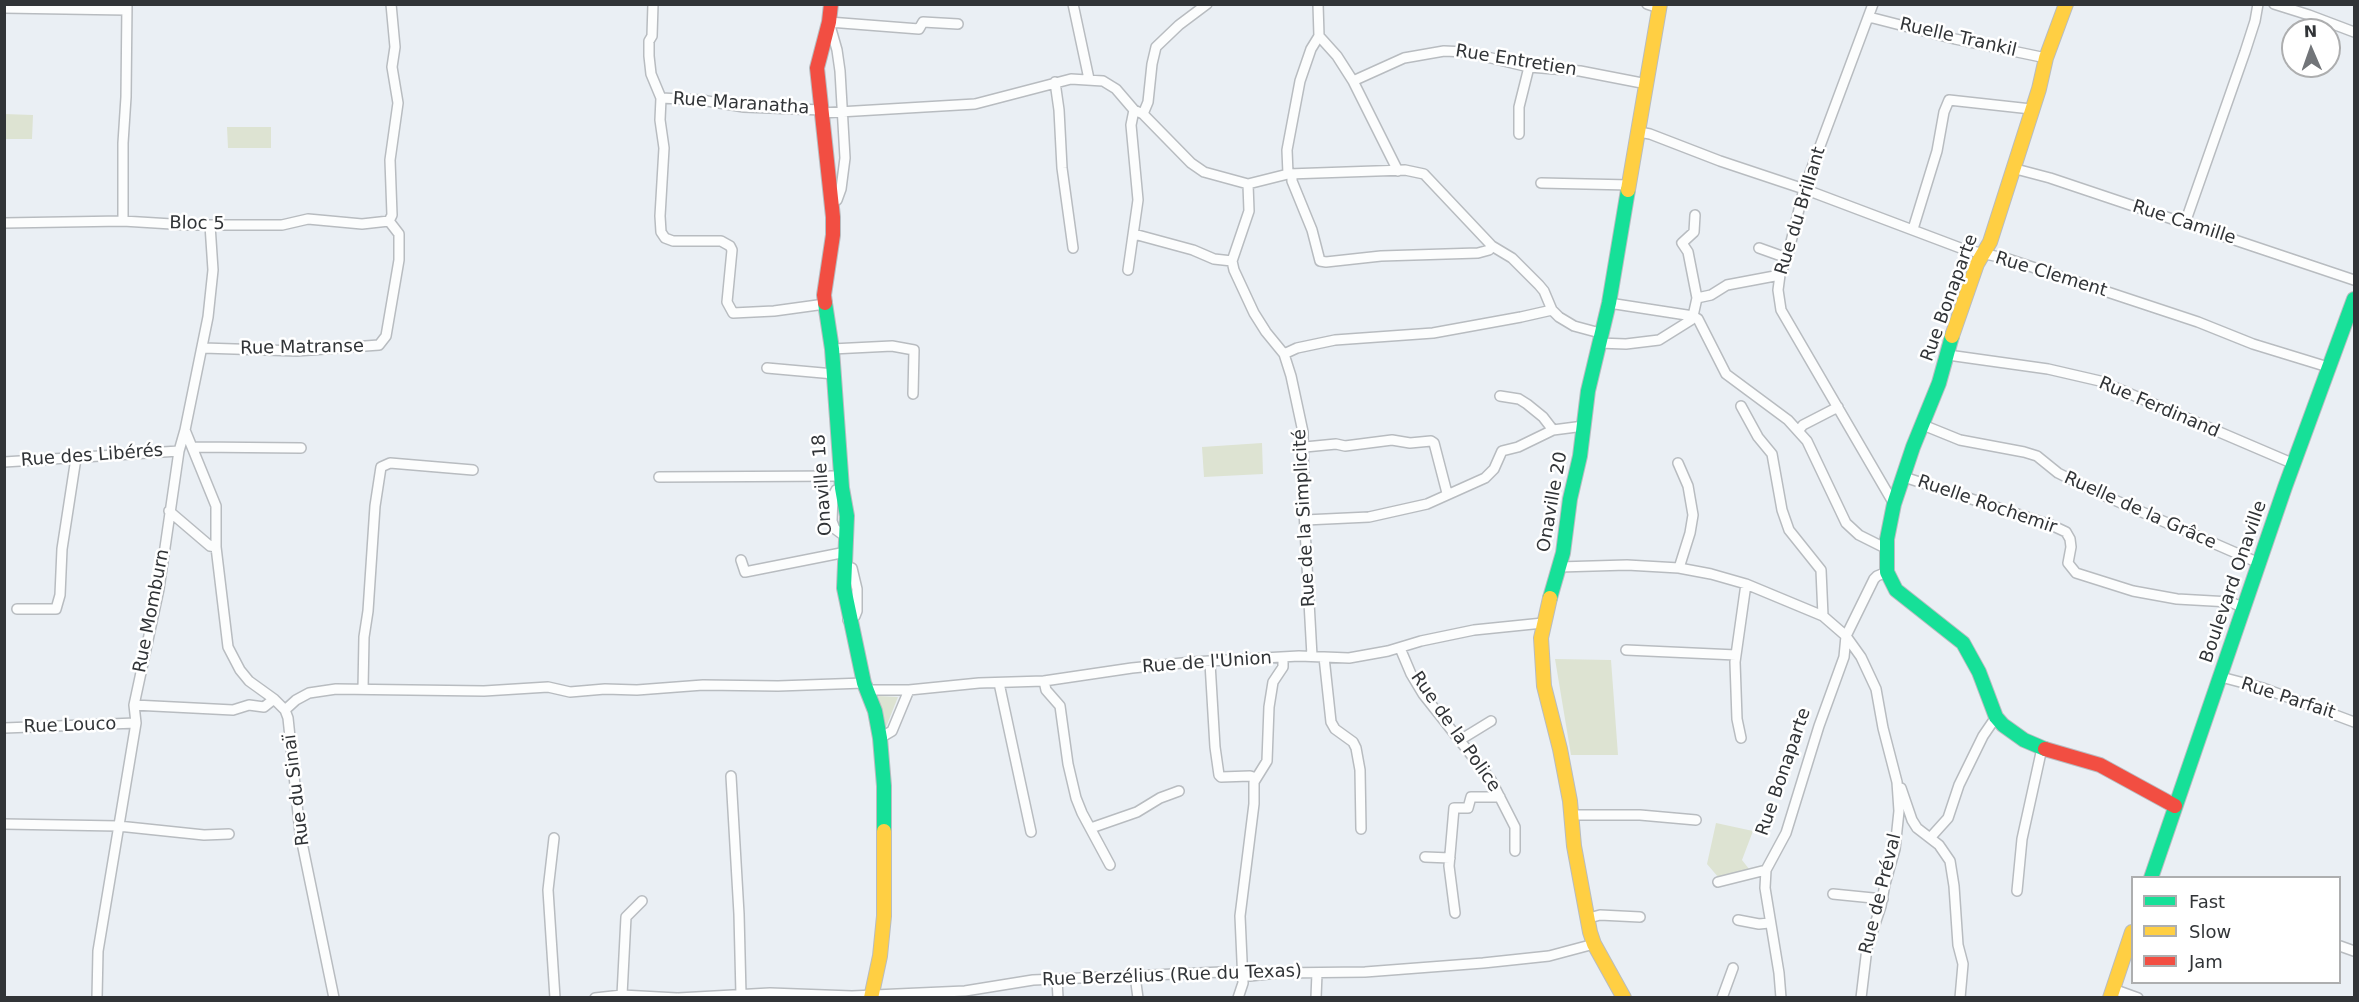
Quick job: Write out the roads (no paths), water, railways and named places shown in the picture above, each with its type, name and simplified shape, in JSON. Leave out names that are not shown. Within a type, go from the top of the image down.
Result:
[{"type":"street","points":[[389,220],[392,215],[390,160],[398,103],[392,67],[395,47],[391,4]]},
{"type":"street","points":[[652,4],[652,36],[649,41],[649,56],[651,74],[661,98],[660,120],[664,148],[660,216],[662,232],[665,237],[683,242],[721,241],[730,246],[732,250],[727,302],[733,313],[774,311],[825,304]]},
{"type":"street","name":"Onaville 18","points":[[831,4],[829,22],[817,68],[832,203],[833,235],[825,304],[832,349],[841,482],[847,516],[844,588],[848,620],[875,711],[884,786],[886,897],[880,956],[871,996]]},
{"type":"street","points":[[1073,4],[1089,79],[1111,85],[1204,172],[1248,184],[1290,174],[1398,171],[1416,171],[1424,174],[1492,246],[1512,258],[1539,285],[1552,310],[1559,317],[1599,338],[1626,344],[1659,340],[1691,320],[1697,298],[1690,261],[1682,243],[1694,232],[1695,215]]},
{"type":"street","points":[[1128,270],[1138,200],[1131,125],[1138,112],[1148,102],[1156,47],[1179,25],[1207,4]]},
{"type":"street","points":[[1318,4],[1319,36],[1311,49],[1300,81],[1287,150],[1292,181],[1312,230],[1320,261],[1381,256],[1478,253],[1489,250],[1492,246]]},
{"type":"street","name":"Rue du Brillant","points":[[1874,4],[1804,189],[1787,258],[1780,275],[1778,290],[1781,310],[1894,504]]},
{"type":"street","name":"Rue Bonaparte","points":[[1781,998],[1779,973],[1769,923],[1765,888],[1766,870],[1786,833],[1819,726],[1844,657],[1846,636],[1874,579],[1887,572],[1887,549],[1894,504],[1913,447],[1939,383],[1954,328],[1977,264],[1990,242],[2046,58],[2066,4]]},
{"type":"street","points":[[2185,223],[2255,21],[2258,4]]},
{"type":"street","points":[[2274,4],[2289,7],[2355,32]]},
{"type":"street","name":"Onaville 20","points":[[1624,998],[1594,944],[1578,869],[1560,749],[1544,686],[1540,638],[1559,567],[1588,391],[1609,303],[1647,84],[1656,6]]},
{"type":"street","points":[[4,8],[127,7],[123,221]]},
{"type":"street","name":"Ruelle Trankil","points":[[1869,17],[1955,39],[2046,58]]},
{"type":"street","points":[[832,203],[837,200],[841,189],[845,158],[837,50],[829,22],[919,29],[923,22],[958,24]]},
{"type":"street","points":[[1319,36],[1337,56],[1353,81],[1398,171]]},
{"type":"street","name":"Rue Entretien","points":[[1353,81],[1404,58],[1444,51],[1466,52],[1529,67],[1580,71],[1647,84]]},
{"type":"street","points":[[1519,134],[1519,107],[1529,67]]},
{"type":"street","name":"Rue Maranatha","points":[[661,98],[701,100],[744,107],[841,112],[975,104],[1055,82],[1089,79]]},
{"type":"street","points":[[1055,82],[1062,168],[1073,248]]},
{"type":"street","points":[[1913,229],[1937,151],[1944,112],[1949,100],[2031,109]]},
{"type":"street","name":"Rue Clement","points":[[1639,132],[1983,254],[2108,292],[2198,322],[2253,344],[2328,367]]},
{"type":"street","name":"Rue Camille","points":[[2012,168],[2355,280]]},
{"type":"street","points":[[1541,183],[1630,185]]},
{"type":"street","points":[[1134,234],[1193,250],[1214,259],[1232,261],[1249,210],[1248,184]]},
{"type":"street","name":"Bloc 5","points":[[4,223],[123,221],[210,225],[282,225],[308,219],[362,224],[389,220]]},
{"type":"street","name":"Rue Matranse","points":[[203,348],[297,351],[379,345],[386,336],[399,260],[399,234],[389,220]]},
{"type":"street","name":"Rue Momburn","points":[[98,998],[98,951],[136,723],[135,705],[159,589],[179,451],[203,348],[213,270],[210,225]]},
{"type":"street","points":[[1759,248],[1787,258]]},
{"type":"street","name":"Rue de la Simplicité","points":[[1232,261],[1254,313],[1284,354],[1291,376],[1305,447],[1305,520],[1312,656]]},
{"type":"street","points":[[1697,298],[1711,295],[1727,285],[1780,275]]},
{"type":"street","name":"Boulevard Onaville","points":[[2152,876],[2328,367],[2355,299]]},
{"type":"street","points":[[1609,303],[1693,316],[1703,326],[1726,374],[1799,430],[1814,454],[1846,523],[1858,535],[1887,549]]},
{"type":"street","points":[[1284,354],[1297,348],[1335,340],[1433,333],[1552,310]]},
{"type":"street","points":[[832,349],[892,346],[914,350],[912,394]]},
{"type":"street","name":"Rue Ferdinand","points":[[1948,355],[2048,369],[2100,381],[2294,464]]},
{"type":"street","points":[[767,368],[834,374]]},
{"type":"street","points":[[1500,396],[1519,399],[1527,404],[1543,417],[1553,430]]},
{"type":"street","points":[[1741,406],[1758,438],[1772,454],[1782,510],[1789,530],[1821,570],[1823,615]]},
{"type":"street","points":[[1799,430],[1803,425],[1838,407]]},
{"type":"street","name":"Ruelle de la Grâce","points":[[1923,425],[1960,440],[2037,456],[2058,473],[2088,488],[2259,563]]},
{"type":"street","points":[[1447,493],[1485,478],[1494,469],[1502,451],[1526,444],[1553,430],[1584,426]]},
{"type":"street","name":"Rue du Sinaï","points":[[185,430],[194,447],[216,506],[216,547],[228,647],[240,670],[249,681],[285,710],[291,731],[300,833],[334,998]]},
{"type":"street","points":[[1305,447],[1336,444],[1345,446],[1392,440],[1410,443],[1431,441],[1434,443],[1447,493],[1445,498],[1427,504],[1369,517],[1305,520]]},
{"type":"street","points":[[194,447],[301,448]]},
{"type":"street","name":"Rue des Libérés","points":[[4,462],[179,451]]},
{"type":"street","points":[[18,609],[56,609],[60,595],[62,549],[76,458]]},
{"type":"street","points":[[363,689],[364,637],[376,495],[381,467],[390,463],[472,470]]},
{"type":"street","points":[[1678,463],[1688,486],[1693,515],[1679,568]]},
{"type":"street","points":[[660,477],[841,482]]},
{"type":"street","name":"Ruelle Rochemir","points":[[1904,477],[2051,525],[2066,532],[2071,547],[2068,563],[2076,573],[2085,577],[2163,597],[2230,602],[2245,608]]},
{"type":"street","points":[[169,511],[210,546],[216,547]]},
{"type":"street","points":[[741,560],[745,572],[846,552]]},
{"type":"street","name":"Rue de Préval","points":[[1559,567],[1627,565],[1679,568],[1746,584],[1823,615],[1846,636],[1861,657],[1876,689],[1897,782],[1898,827],[1883,899],[1864,960],[1861,998]]},
{"type":"street","points":[[848,620],[855,616],[857,611],[857,589],[852,568]]},
{"type":"street","points":[[1887,572],[1896,590],[1963,643],[1979,672],[1996,717],[2024,740],[2042,748],[2100,765],[2175,806]]},
{"type":"street","points":[[1741,738],[1734,674],[1746,584]]},
{"type":"street","name":"Rue de l'Union","points":[[285,710],[296,700],[309,693],[336,689],[484,690],[548,687],[570,692],[703,685],[866,686],[909,690],[1044,681],[1132,668],[1312,656],[1349,657],[1400,648],[1421,641],[1474,630],[1543,623]]},
{"type":"street","name":"Rue de la Police","points":[[1400,648],[1423,694],[1491,780],[1515,827],[1515,851]]},
{"type":"street","points":[[1626,650],[1737,655]]},
{"type":"street","points":[[1324,657],[1330,722],[1335,729],[1353,742],[1356,748],[1360,770],[1361,829]]},
{"type":"street","points":[[1238,998],[1243,983],[1240,916],[1256,777],[1264,769],[1269,754],[1269,706],[1273,682],[1283,667],[1283,658]]},
{"type":"street","points":[[1210,663],[1217,771],[1221,777],[1256,777]]},
{"type":"street","name":"Rue Parfait","points":[[2221,677],[2263,688],[2355,722]]},
{"type":"street","points":[[1044,681],[1046,690],[1060,706],[1072,782],[1082,813],[1110,865]]},
{"type":"street","points":[[999,683],[1031,832]]},
{"type":"street","points":[[880,738],[892,731],[909,690]]},
{"type":"street","points":[[135,705],[233,710],[249,705],[264,707],[274,699]]},
{"type":"street","points":[[1930,838],[1948,818],[1959,785],[1978,745],[1996,717]]},
{"type":"street","points":[[1460,740],[1491,721]]},
{"type":"street","name":"Rue Louco","points":[[4,728],[136,723]]},
{"type":"street","points":[[2017,891],[2022,839],[2042,748]]},
{"type":"street","points":[[731,776],[741,995]]},
{"type":"street","points":[[1897,782],[1915,824],[1946,855],[1952,871],[1958,945],[1963,964],[1960,998]]},
{"type":"street","points":[[1091,828],[1137,812],[1179,791]]},
{"type":"street","points":[[1455,913],[1450,858],[1454,808],[1468,808],[1471,797],[1500,797]]},
{"type":"street","points":[[1571,815],[1640,815],[1696,820]]},
{"type":"street","points":[[4,824],[118,826],[204,835],[229,834]]},
{"type":"street","points":[[1898,827],[1915,824]]},
{"type":"street","points":[[554,838],[548,890],[555,998]]},
{"type":"street","points":[[1425,857],[1450,858]]},
{"type":"street","points":[[1718,882],[1766,870]]},
{"type":"street","points":[[1833,894],[1883,899]]},
{"type":"street","points":[[622,996],[626,917],[642,902]]},
{"type":"street","points":[[1589,918],[1600,915],[1640,917]]},
{"type":"street","points":[[1738,920],[1759,924],[1769,923]]},
{"type":"street","points":[[2131,938],[2112,993],[2138,998]]},
{"type":"street","name":"Rue Berzélius (Rue du Texas)","points":[[595,998],[741,995],[853,997],[965,991],[1033,980],[1222,972],[1243,975],[1317,973],[1483,963],[1549,956],[1594,944]]},
{"type":"street","points":[[1722,998],[1733,968]]},
{"type":"street","points":[[1317,973],[1317,998]]},
{"type":"street","points":[[1135,976],[1138,998]]},
{"type":"street","points":[[1057,979],[1058,998]]}]
